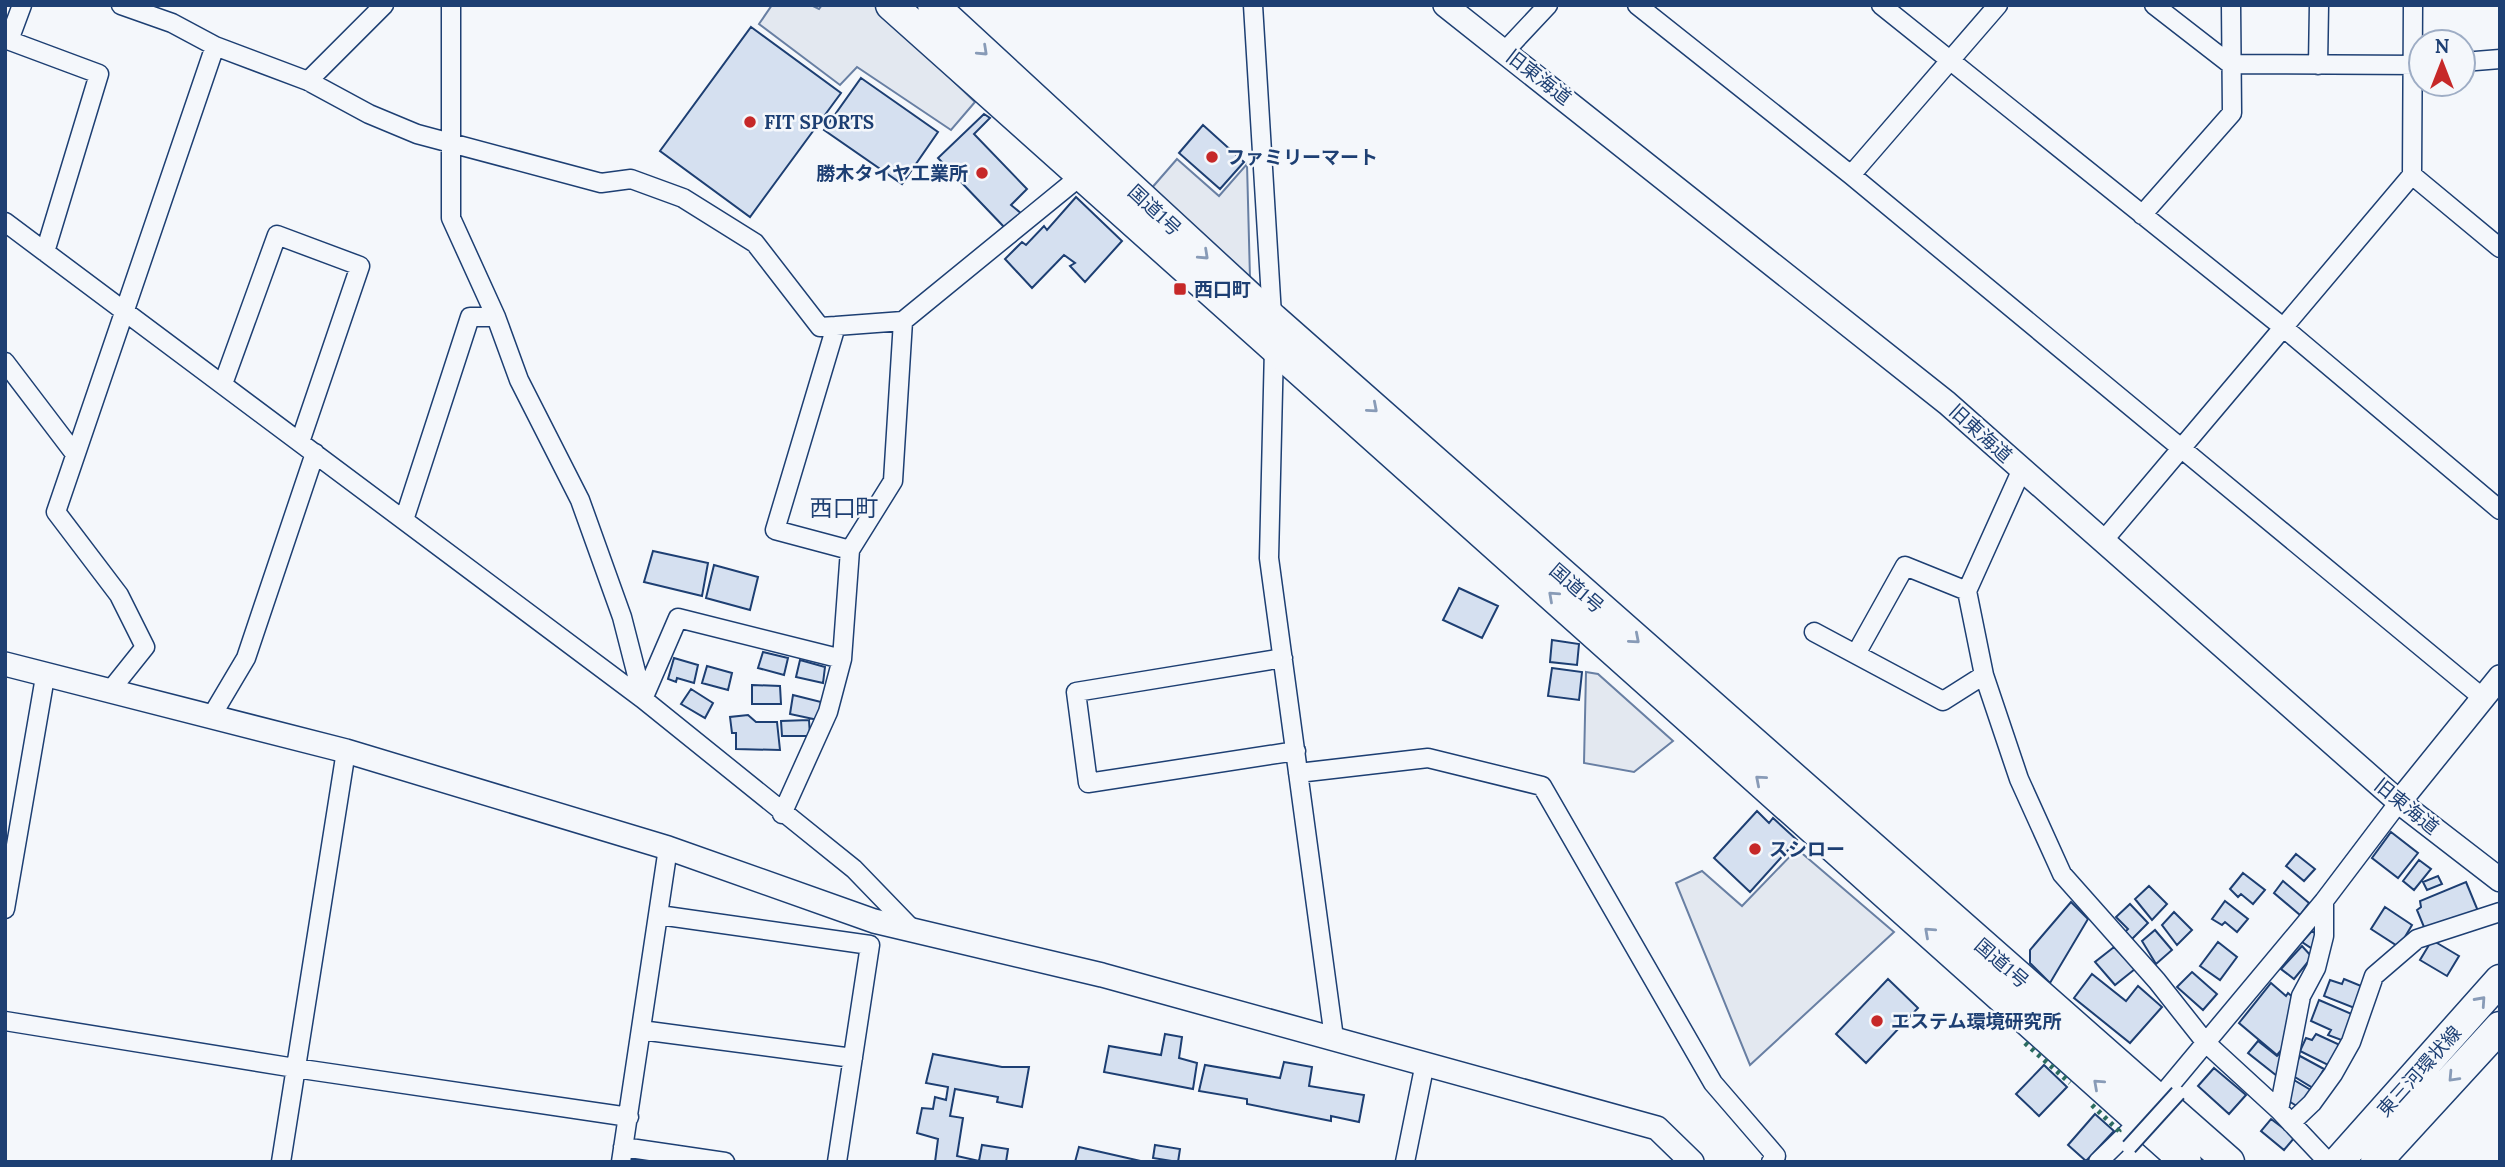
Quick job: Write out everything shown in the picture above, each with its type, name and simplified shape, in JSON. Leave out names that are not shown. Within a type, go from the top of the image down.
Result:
[{"type":"main road","name":"国道1号","points":[[891,5],[1083,174],[1273,333],[2151,1116],[2186,1162]]},
{"type":"main road","name":"国道1号","points":[[933,5],[1273,333]]},
{"type":"main road","name":"東三河環状線","points":[[2338,1162],[2500,980]]},
{"type":"main road","name":"東三河環状線","points":[[2376,1162],[2500,1027]]},
{"type":"main road","name":"国道1号","points":[[2151,1116],[2229,1162]]},
{"type":"street","points":[[5,33],[12,33],[22,5]]},
{"type":"street","points":[[121,5],[172,23],[215,46],[308,81],[369,114],[451,145],[601,183],[631,179],[683,198],[755,243],[820,327],[903,321],[1083,174]]},
{"type":"street","points":[[308,81],[384,5]]},
{"type":"street","points":[[451,5],[451,218],[496,317],[519,380],[580,500],[622,617],[643,699]]},
{"type":"street","points":[[1253,5],[1273,333],[1269,558],[1334,1038]]},
{"type":"street","name":"旧東海道","points":[[1445,5],[1947,403],[2399,802],[2500,880]]},
{"type":"street","points":[[1505,51],[1548,5]]},
{"type":"street","points":[[1637,5],[1851,175],[2483,698]]},
{"type":"street","points":[[1881,5],[2284,328],[2500,510]]},
{"type":"street","points":[[1851,175],[1998,5]]},
{"type":"street","points":[[2154,5],[2230,64],[2407,65]]},
{"type":"street","points":[[2143,215],[2232,113],[2231,5]]},
{"type":"street","points":[[2318,65],[2319,5]]},
{"type":"street","points":[[2413,5],[2415,28]]},
{"type":"street","points":[[5,39],[99,74],[45,252]]},
{"type":"street","points":[[109,692],[145,647],[119,595],[56,512],[215,46]]},
{"type":"street","points":[[2477,61],[2500,59]]},
{"type":"street","points":[[2103,541],[2412,175],[2416,98]]},
{"type":"street","points":[[2412,175],[2500,248]]},
{"type":"street","points":[[5,222],[643,699],[782,814],[854,869],[914,930]]},
{"type":"street","points":[[211,718],[246,658],[360,266],[277,235],[223,384]]},
{"type":"street","points":[[404,520],[470,317],[496,317]]},
{"type":"street","points":[[782,814],[828,712],[842,659],[850,550],[893,481],[903,321]]},
{"type":"street","points":[[836,326],[775,530],[850,550]]},
{"type":"street","points":[[5,362],[75,454]]},
{"type":"street","points":[[2022,470],[1967,591],[1984,675],[2019,779],[2062,874],[2157,981],[2206,1043],[2285,1117],[2328,1162]]},
{"type":"street","points":[[1857,652],[1905,566],[1967,591]]},
{"type":"street","points":[[643,699],[678,618],[842,659]]},
{"type":"street","points":[[1814,632],[1857,652],[1942,701],[1984,675]]},
{"type":"street","points":[[1283,658],[1076,692],[1088,783],[1296,751]]},
{"type":"street","points":[[5,664],[45,677],[346,751],[668,848],[874,921],[1102,975],[1657,1128],[1692,1162]]},
{"type":"street","points":[[5,909],[45,677]]},
{"type":"street","points":[[2098,1162],[2151,1116],[2206,1043],[2324,901],[2399,802],[2500,677]]},
{"type":"street","points":[[281,1162],[346,751]]},
{"type":"street","points":[[1298,773],[1428,758],[1542,786],[1713,1083],[1776,1156],[1771,1162]]},
{"type":"street","points":[[668,848],[622,1154],[725,1162]]},
{"type":"street","points":[[2285,1117],[2301,996],[2316,968],[2324,936],[2324,901]]},
{"type":"street","points":[[2285,1117],[2312,1103],[2333,1074],[2351,1042],[2374,976],[2417,939],[2500,912]]},
{"type":"street","points":[[659,915],[870,946],[837,1162]]},
{"type":"street","points":[[5,1021],[295,1068],[629,1117]]},
{"type":"street","points":[[641,1030],[853,1058]]},
{"type":"street","points":[[1405,1162],[1425,1063]]},
{"type":"shaded area","points":[[772,5],[811,5],[819,9],[822,5],[875,5],[975,102],[951,130],[857,67],[840,85],[759,24]]},
{"type":"shaded area","points":[[1177,159],[1219,196],[1247,164],[1250,278],[1150,190]]},
{"type":"shaded area","points":[[1586,672],[1598,674],[1673,741],[1634,772],[1584,763]]},
{"type":"shaded area","points":[[1797,849],[1894,932],[1750,1065],[1676,883],[1702,871],[1742,906]]},
{"type":"building","name":"FIT SPORTS","points":[[751,27],[841,93],[750,217],[660,151]]},
{"type":"building","points":[[861,78],[938,132],[902,184],[824,130]]},
{"type":"building","name":"勝木タイヤ工業所","points":[[984,114],[990,118],[974,134],[1027,189],[1011,205],[1022,214],[1006,229],[938,158]]},
{"type":"building","name":"ファミリーマート","points":[[1203,125],[1244,162],[1220,189],[1179,153]]},
{"type":"building","points":[[1076,197],[1122,241],[1085,282],[1070,266],[1075,263],[1064,255],[1032,288],[1005,259],[1022,242],[1026,245],[1044,226],[1047,230]]},
{"type":"building","points":[[653,551],[708,563],[702,596],[644,582]]},
{"type":"building","points":[[714,565],[758,577],[750,610],[706,598]]},
{"type":"building","points":[[1459,588],[1498,606],[1482,638],[1443,620]]},
{"type":"building","points":[[1552,640],[1579,644],[1577,665],[1550,662]]},
{"type":"building","points":[[763,652],[788,658],[784,675],[758,668]]},
{"type":"building","points":[[674,658],[698,665],[694,683],[677,678],[676,682],[668,679]]},
{"type":"building","points":[[800,660],[825,667],[823,683],[796,677]]},
{"type":"building","points":[[707,666],[732,673],[728,690],[702,683]]},
{"type":"building","points":[[1552,668],[1582,672],[1579,700],[1548,696]]},
{"type":"building","points":[[752,685],[780,686],[781,704],[752,704]]},
{"type":"building","points":[[691,689],[713,703],[705,718],[681,704]]},
{"type":"building","points":[[793,695],[821,702],[818,720],[790,714]]},
{"type":"building","points":[[748,715],[756,722],[777,722],[780,750],[736,749],[736,733],[732,733],[730,717]]},
{"type":"building","points":[[809,720],[810,736],[782,736],[781,721]]},
{"type":"building","name":"スシロー","points":[[1757,811],[1769,823],[1773,818],[1797,840],[1750,892],[1714,858]]},
{"type":"building","points":[[2391,832],[2418,853],[2398,878],[2372,858]]},
{"type":"building","points":[[2296,854],[2315,869],[2304,881],[2286,866]]},
{"type":"building","points":[[2419,860],[2431,869],[2414,890],[2403,881]]},
{"type":"building","points":[[2243,873],[2265,890],[2253,904],[2241,894],[2238,897],[2230,889]]},
{"type":"building","points":[[2438,876],[2442,884],[2427,890],[2423,882]]},
{"type":"building","points":[[2283,881],[2309,903],[2300,915],[2274,893]]},
{"type":"building","points":[[2466,882],[2478,911],[2426,932],[2417,910],[2421,907],[2420,901]]},
{"type":"building","points":[[2149,886],[2167,904],[2152,920],[2135,899]]},
{"type":"building","points":[[2225,901],[2248,919],[2237,932],[2225,922],[2222,925],[2212,919]]},
{"type":"building","points":[[2071,902],[2088,919],[2050,983],[2030,963],[2030,950]]},
{"type":"building","points":[[2130,904],[2148,923],[2132,939],[2125,932],[2128,929],[2116,917]]},
{"type":"building","points":[[2385,907],[2412,925],[2399,947],[2371,929]]},
{"type":"building","points":[[2174,912],[2192,930],[2177,945],[2162,925]]},
{"type":"building","points":[[2155,930],[2172,950],[2156,964],[2142,941]]},
{"type":"building","points":[[2312,931],[2319,936],[2311,948],[2302,942]]},
{"type":"building","points":[[2432,940],[2459,956],[2447,976],[2420,960]]},
{"type":"building","points":[[2218,942],[2237,957],[2220,980],[2200,966]]},
{"type":"building","points":[[2302,946],[2312,957],[2294,979],[2281,969]]},
{"type":"building","points":[[2114,947],[2135,969],[2115,985],[2095,962]]},
{"type":"building","points":[[2192,972],[2217,994],[2203,1010],[2177,987]]},
{"type":"building","points":[[2092,974],[2126,1001],[2138,986],[2162,1007],[2130,1043],[2074,998]]},
{"type":"building","name":"エステム環境研究所","points":[[1888,979],[1918,1008],[1866,1063],[1836,1034]]},
{"type":"building","points":[[2344,979],[2366,988],[2357,1009],[2324,996],[2330,980],[2342,984]]},
{"type":"building","points":[[2271,983],[2286,996],[2288,993],[2295,999],[2284,1047],[2277,1055],[2239,1023]]},
{"type":"building","points":[[2319,1000],[2354,1015],[2344,1041],[2328,1035],[2331,1030],[2311,1021]]},
{"type":"building","points":[[1165,1034],[1182,1037],[1179,1058],[1197,1063],[1193,1089],[1104,1072],[1109,1046],[1161,1055]]},
{"type":"building","points":[[2316,1034],[2342,1046],[2332,1067],[2300,1051],[2306,1038],[2312,1040]]},
{"type":"building","points":[[2258,1041],[2277,1056],[2283,1051],[2277,1076],[2248,1053]]},
{"type":"building","points":[[933,1054],[1002,1067],[1029,1067],[1022,1107],[997,1102],[998,1097],[955,1089],[950,1116],[963,1118],[957,1156],[979,1161],[982,1145],[1008,1149],[1006,1162],[935,1162],[938,1139],[917,1133],[922,1108],[933,1109],[935,1097],[946,1100],[948,1087],[926,1083]]},
{"type":"building","points":[[2300,1056],[2324,1069],[2313,1088],[2290,1074]]},
{"type":"building","points":[[1284,1062],[1312,1067],[1309,1086],[1364,1095],[1359,1122],[1331,1116],[1331,1121],[1247,1104],[1247,1099],[1199,1091],[1205,1065],[1280,1078]]},
{"type":"building","points":[[2044,1065],[2067,1087],[2039,1116],[2016,1094]]},
{"type":"building","points":[[2214,1068],[2246,1095],[2229,1114],[2198,1086]]},
{"type":"building","points":[[2294,1080],[2314,1092],[2300,1108],[2287,1100]]},
{"type":"building","points":[[2095,1114],[2114,1131],[2086,1161],[2068,1145]]},
{"type":"building","points":[[2271,1119],[2295,1137],[2284,1150],[2261,1131]]},
{"type":"building","points":[[1155,1145],[1180,1149],[1178,1162],[1153,1158]]},
{"type":"building","points":[[1079,1147],[1145,1162],[1075,1162]]},
{"type":"hedge","points":[[2025,1043],[2070,1083]]},
{"type":"hedge","points":[[2092,1105],[2119,1131],[2116,1135]]},
{"type":"place","name":"FIT SPORTS","points":[[750,122]]},
{"type":"place","name":"ファミリーマート","points":[[1212,157]]},
{"type":"place","name":"勝木タイヤ工業所","points":[[982,173]]},
{"type":"place","name":"西口町","points":[[1180,289]]},
{"type":"place","name":"スシロー","points":[[1755,849]]},
{"type":"place","name":"エステム環境研究所","points":[[1877,1021]]},
{"type":"district","name":"西口町","points":[[844,508]]}]
